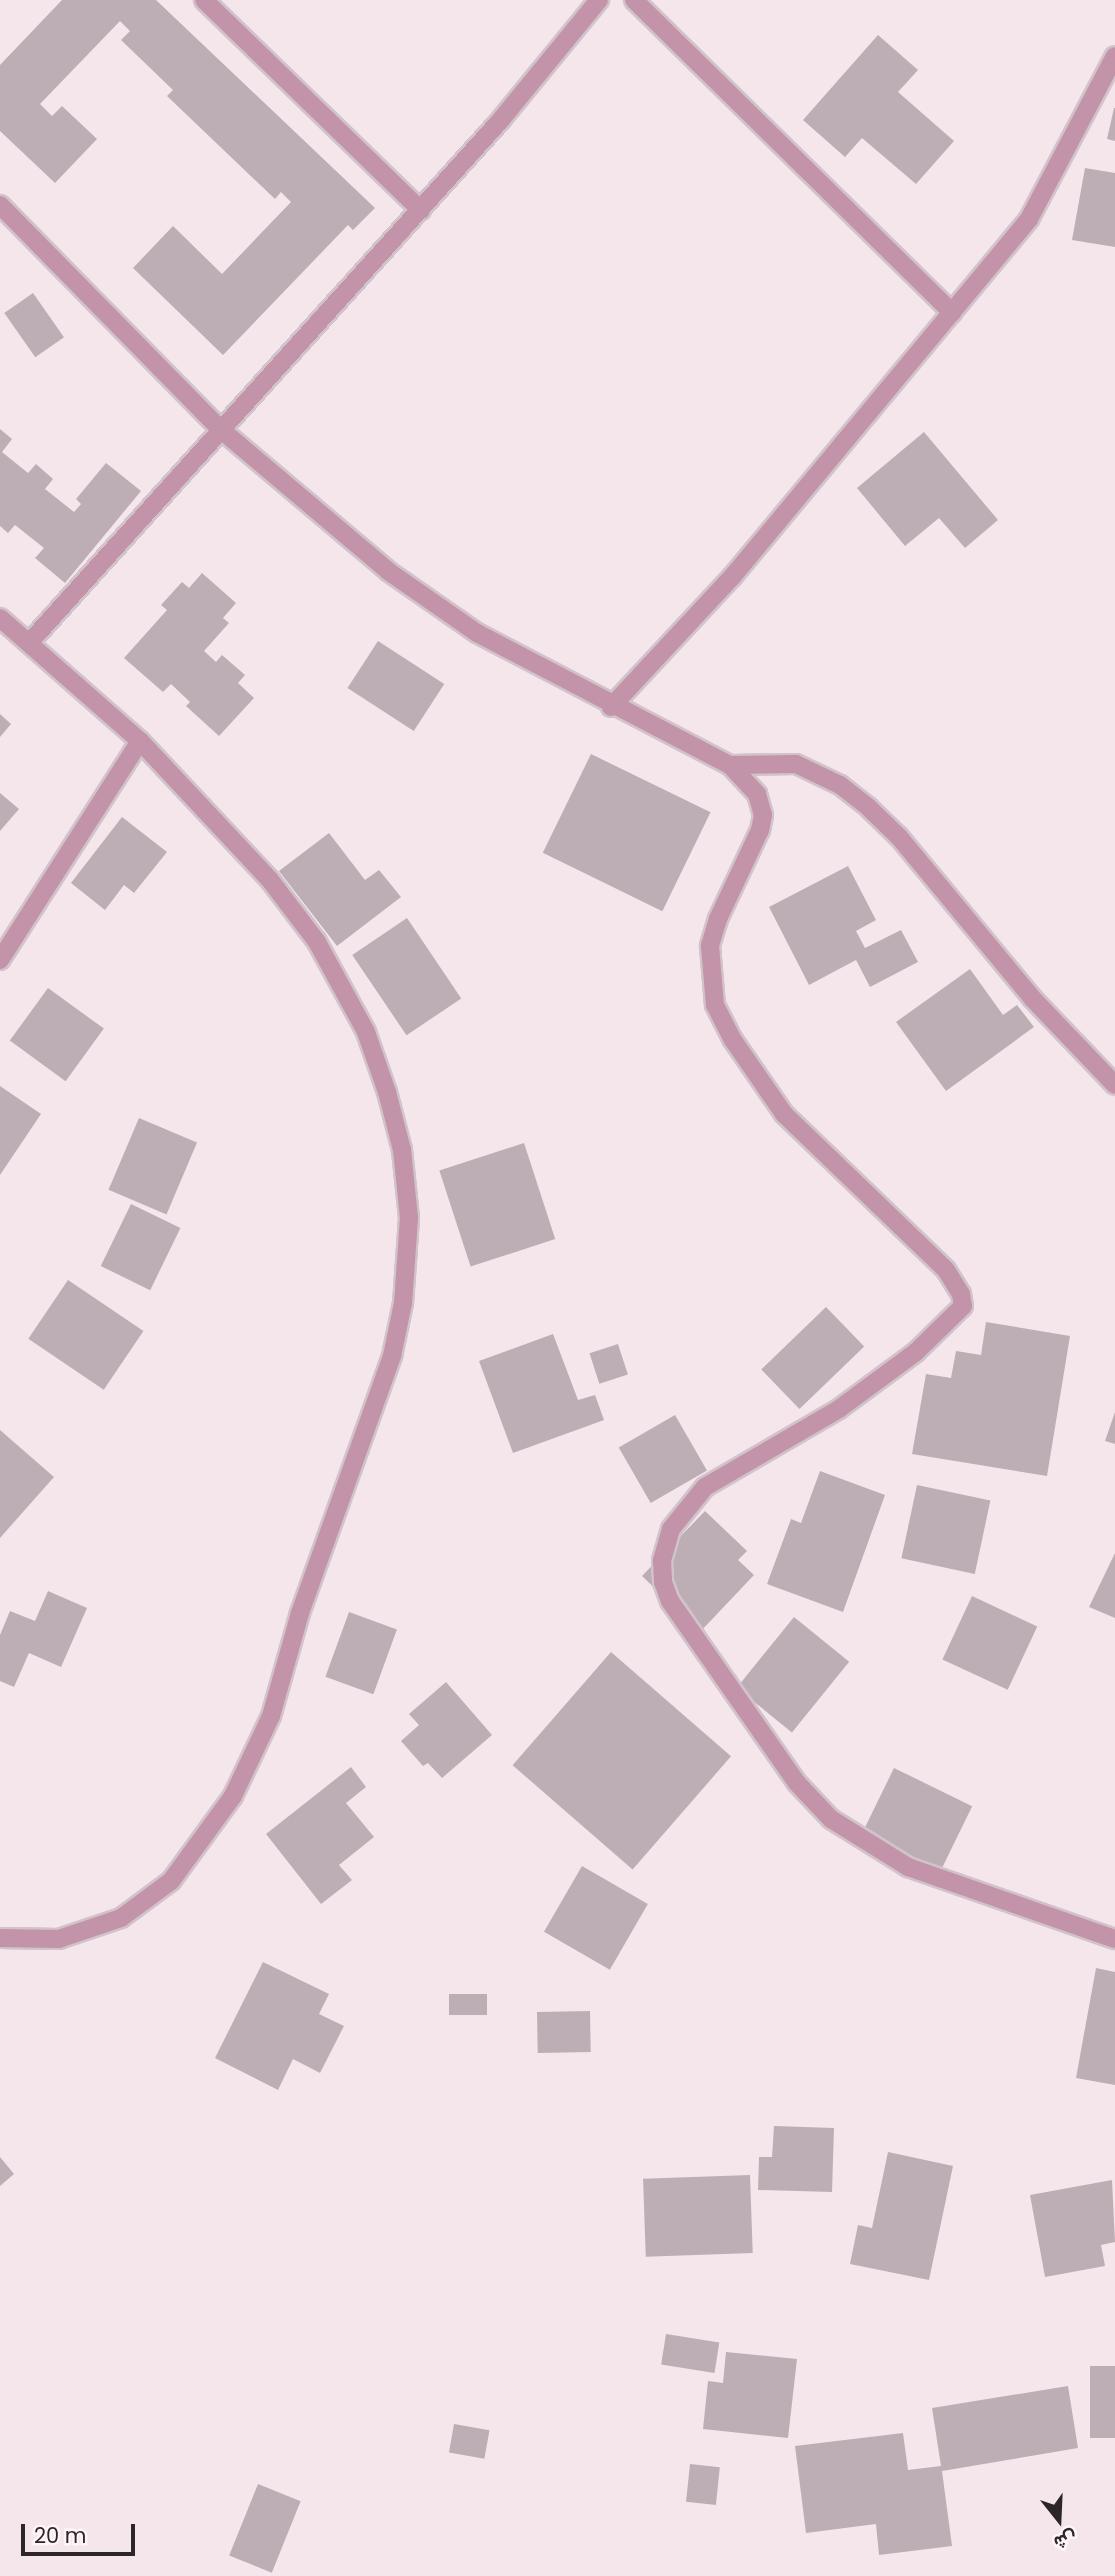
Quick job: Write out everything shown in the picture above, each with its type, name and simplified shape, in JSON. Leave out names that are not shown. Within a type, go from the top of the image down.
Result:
[{"type":"street","points":[[204,0],[421,210]]},
{"type":"street","points":[[29,643],[127,539],[219,428],[421,210],[599,0]]},
{"type":"street","points":[[634,0],[952,313]]},
{"type":"street","points":[[611,707],[732,577],[1029,219],[1115,56]]},
{"type":"street","points":[[0,205],[219,428],[388,571],[477,633],[611,707],[730,765],[757,794],[763,815],[710,946],[715,1004],[733,1040],[784,1114],[946,1270],[963,1301],[958,1313],[916,1352],[839,1409],[705,1488],[671,1529],[662,1561],[663,1581],[670,1601],[797,1783],[831,1819],[908,1867],[1115,1939]]},
{"type":"street","points":[[0,618],[140,741],[270,880],[317,942],[361,1021],[402,1150],[409,1218],[404,1303],[391,1356],[300,1613],[271,1716],[233,1796],[171,1881],[130,1913],[59,1939],[0,1938]]},
{"type":"street","points":[[0,960],[140,741]]},
{"type":"street","points":[[730,765],[796,764],[819,772],[859,800],[899,837],[1032,998],[1115,1084]]},
{"type":"building","points":[[62,0],[156,0],[375,208],[353,230],[348,225],[223,355],[133,268],[173,226],[222,274],[291,202],[281,192],[275,199],[167,96],[173,90],[121,40],[130,31],[120,21],[40,104],[52,116],[62,106],[97,139],[55,183],[0,131],[0,65]]},
{"type":"building","points":[[878,35],[918,70],[898,92],[954,141],[916,184],[862,138],[845,157],[803,120]]},
{"type":"building","points":[[1115,108],[1115,141],[1107,139]]},
{"type":"building","points":[[1085,168],[1115,173],[1115,247],[1072,240]]},
{"type":"building","points":[[33,293],[64,337],[35,357],[4,313]]},
{"type":"building","points":[[0,429],[12,439],[2,452],[28,473],[36,464],[53,479],[45,489],[74,512],[81,504],[76,499],[106,463],[141,491],[65,583],[35,558],[44,548],[15,525],[8,533],[0,526]]},
{"type":"building","points":[[924,432],[998,520],[965,548],[939,518],[905,546],[857,488]]},
{"type":"building","points":[[202,573],[236,603],[223,618],[229,623],[204,651],[216,662],[222,655],[245,675],[238,683],[254,698],[219,736],[186,706],[190,702],[171,684],[163,692],[124,658],[167,610],[161,605],[182,582],[189,588]]},
{"type":"building","points":[[378,641],[444,684],[414,731],[348,688]]},
{"type":"building","points":[[0,714],[11,724],[0,737]]},
{"type":"building","points":[[591,754],[711,812],[662,911],[543,853]]},
{"type":"building","points":[[0,793],[19,809],[0,831]]},
{"type":"building","points":[[122,817],[167,852],[134,893],[124,885],[105,910],[71,883]]},
{"type":"building","points":[[329,833],[365,880],[379,870],[401,897],[337,946],[279,871]]},
{"type":"building","points":[[848,866],[876,920],[856,931],[865,948],[901,930],[918,962],[870,987],[856,960],[809,985],[769,907]]},
{"type":"building","points":[[407,918],[461,998],[407,1035],[352,955]]},
{"type":"building","points":[[970,969],[1003,1015],[1017,1005],[1034,1027],[946,1091],[896,1022]]},
{"type":"building","points":[[48,988],[104,1029],[66,1081],[10,1041]]},
{"type":"building","points":[[0,1086],[41,1114],[0,1175]]},
{"type":"building","points":[[139,1118],[197,1143],[167,1214],[109,1190]]},
{"type":"building","points":[[524,1143],[555,1239],[471,1267],[439,1171]]},
{"type":"building","points":[[131,1204],[180,1228],[150,1290],[101,1266]]},
{"type":"building","points":[[68,1280],[143,1331],[104,1390],[28,1339]]},
{"type":"building","points":[[826,1307],[864,1347],[799,1409],[761,1370]]},
{"type":"building","points":[[986,1322],[1070,1336],[1047,1476],[912,1454],[926,1374],[951,1378],[956,1351],[981,1355]]},
{"type":"building","points":[[553,1334],[578,1400],[595,1395],[604,1420],[513,1453],[479,1361]]},
{"type":"building","points":[[618,1344],[628,1374],[599,1384],[589,1353]]},
{"type":"building","points":[[1115,1412],[1115,1444],[1105,1441]]},
{"type":"building","points":[[675,1415],[707,1470],[651,1503],[619,1448]]},
{"type":"building","points":[[0,1430],[54,1477],[0,1538]]},
{"type":"building","points":[[820,1471],[885,1495],[843,1612],[767,1584],[791,1519],[801,1523]]},
{"type":"building","points":[[917,1485],[990,1501],[975,1574],[901,1558]]},
{"type":"building","points":[[705,1511],[747,1551],[738,1560],[754,1575],[700,1632],[642,1576]]},
{"type":"building","points":[[1115,1553],[1115,1618],[1089,1607]]},
{"type":"building","points":[[48,1591],[87,1608],[61,1667],[29,1653],[14,1687],[0,1681],[0,1635],[10,1611],[35,1621]]},
{"type":"building","points":[[972,1596],[1037,1626],[1008,1690],[942,1659]]},
{"type":"building","points":[[349,1612],[397,1629],[373,1694],[325,1677]]},
{"type":"building","points":[[794,1617],[849,1662],[792,1732],[737,1688]]},
{"type":"building","points":[[611,1652],[731,1756],[633,1870],[513,1765]]},
{"type":"building","points":[[446,1682],[492,1735],[442,1778],[428,1763],[423,1766],[401,1741],[419,1725],[409,1714]]},
{"type":"building","points":[[351,1767],[366,1787],[346,1803],[374,1837],[339,1865],[352,1880],[321,1904],[266,1834]]},
{"type":"building","points":[[894,1768],[972,1806],[940,1872],[862,1834]]},
{"type":"building","points":[[582,1866],[648,1904],[610,1970],[544,1932]]},
{"type":"building","points":[[263,1962],[329,1994],[319,2014],[344,2026],[320,2073],[293,2059],[278,2090],[215,2058]]},
{"type":"building","points":[[1096,1968],[1115,1972],[1115,2085],[1076,2078]]},
{"type":"building","points":[[449,1994],[487,1994],[487,2015],[449,2015]]},
{"type":"building","points":[[590,2011],[591,2052],[538,2053],[537,2012]]},
{"type":"building","points":[[774,2126],[834,2128],[832,2192],[758,2190],[759,2157],[772,2157]]},
{"type":"building","points":[[888,2152],[953,2166],[929,2280],[850,2264],[858,2225],[872,2228]]},
{"type":"building","points":[[0,2157],[14,2174],[0,2186]]},
{"type":"building","points":[[750,2175],[753,2253],[646,2257],[643,2179]]},
{"type":"building","points":[[1112,2180],[1115,2242],[1101,2245],[1105,2266],[1045,2277],[1030,2195]]},
{"type":"building","points":[[666,2334],[719,2342],[714,2373],[661,2365]]},
{"type":"building","points":[[726,2352],[797,2359],[788,2438],[703,2429],[708,2381],[723,2383]]},
{"type":"building","points":[[1090,2366],[1115,2366],[1115,2438],[1090,2438]]},
{"type":"building","points":[[1068,2386],[1078,2448],[942,2471],[952,2546],[879,2555],[876,2524],[806,2533],[795,2446],[903,2433],[908,2470],[941,2466],[932,2408]]},
{"type":"building","points":[[454,2424],[489,2430],[484,2459],[449,2453]]},
{"type":"building","points":[[690,2464],[720,2467],[716,2505],[686,2502]]},
{"type":"building","points":[[258,2484],[301,2501],[272,2573],[229,2555]]}]
